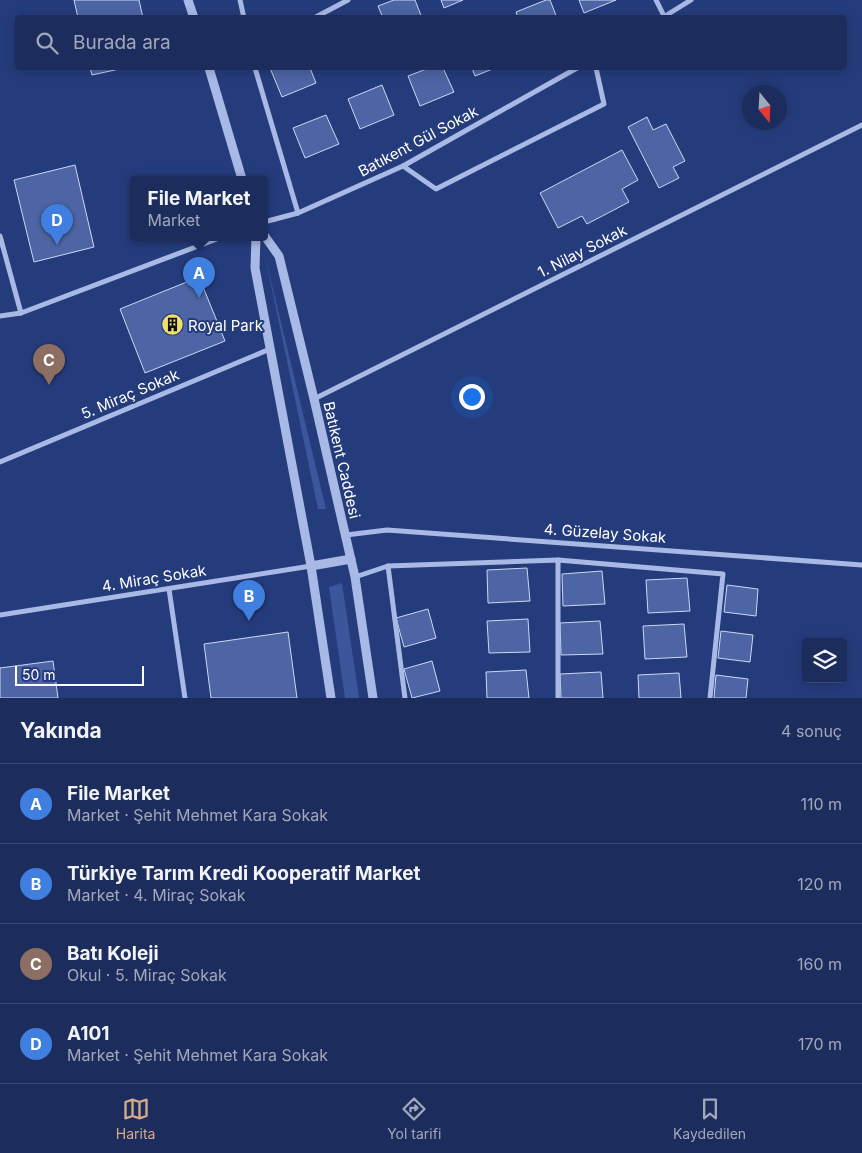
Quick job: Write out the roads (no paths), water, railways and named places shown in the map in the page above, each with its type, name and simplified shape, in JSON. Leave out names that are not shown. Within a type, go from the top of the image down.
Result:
[{"type":"street","points":[[188,0],[193,15]]},
{"type":"street","points":[[240,0],[243,15]]},
{"type":"street","points":[[320,15],[348,0]]},
{"type":"street","points":[[656,0],[662,15]]},
{"type":"street","points":[[666,15],[691,0]]},
{"type":"street","points":[[210,70],[241,176]]},
{"type":"street","points":[[257,70],[298,213]]},
{"type":"street","name":"Batıkent Gül Sokak","points":[[268,221],[298,213],[403,166],[573,70]]},
{"type":"street","points":[[403,166],[436,189],[604,104],[596,70]]},
{"type":"street","name":"1. Nilay Sokak","points":[[314,399],[862,125]]},
{"type":"street","points":[[0,236],[21,312]]},
{"type":"street","name":"Batıkent Caddesi","points":[[268,240],[280,256],[346,535],[355,577],[373,698]]},
{"type":"street","points":[[0,316],[21,312],[211,241]]},
{"type":"street","points":[[256,241],[256,268],[311,566],[331,698]]},
{"type":"street","name":"5. Miraç Sokak","points":[[0,462],[270,349]]},
{"type":"street","name":"4. Güzelay Sokak","points":[[346,535],[387,530],[862,565]]},
{"type":"street","points":[[311,566],[351,560]]},
{"type":"street","points":[[355,577],[388,566],[558,560],[723,574],[710,698]]},
{"type":"street","points":[[558,560],[558,698]]},
{"type":"street","name":"4. Miraç Sokak","points":[[0,615],[311,566]]},
{"type":"street","points":[[388,566],[405,698]]},
{"type":"street","points":[[169,588],[185,698]]},
{"type":"place","name":"A101","points":[[57,245]]},
{"type":"place","name":"File Market","points":[[199,298]]},
{"type":"place","name":"Royal Park","points":[[172,325]]},
{"type":"place","name":"Batı Koleji","points":[[49,385]]},
{"type":"place","name":"Türkiye Tarım Kredi Kooperatif Market","points":[[249,621]]}]
